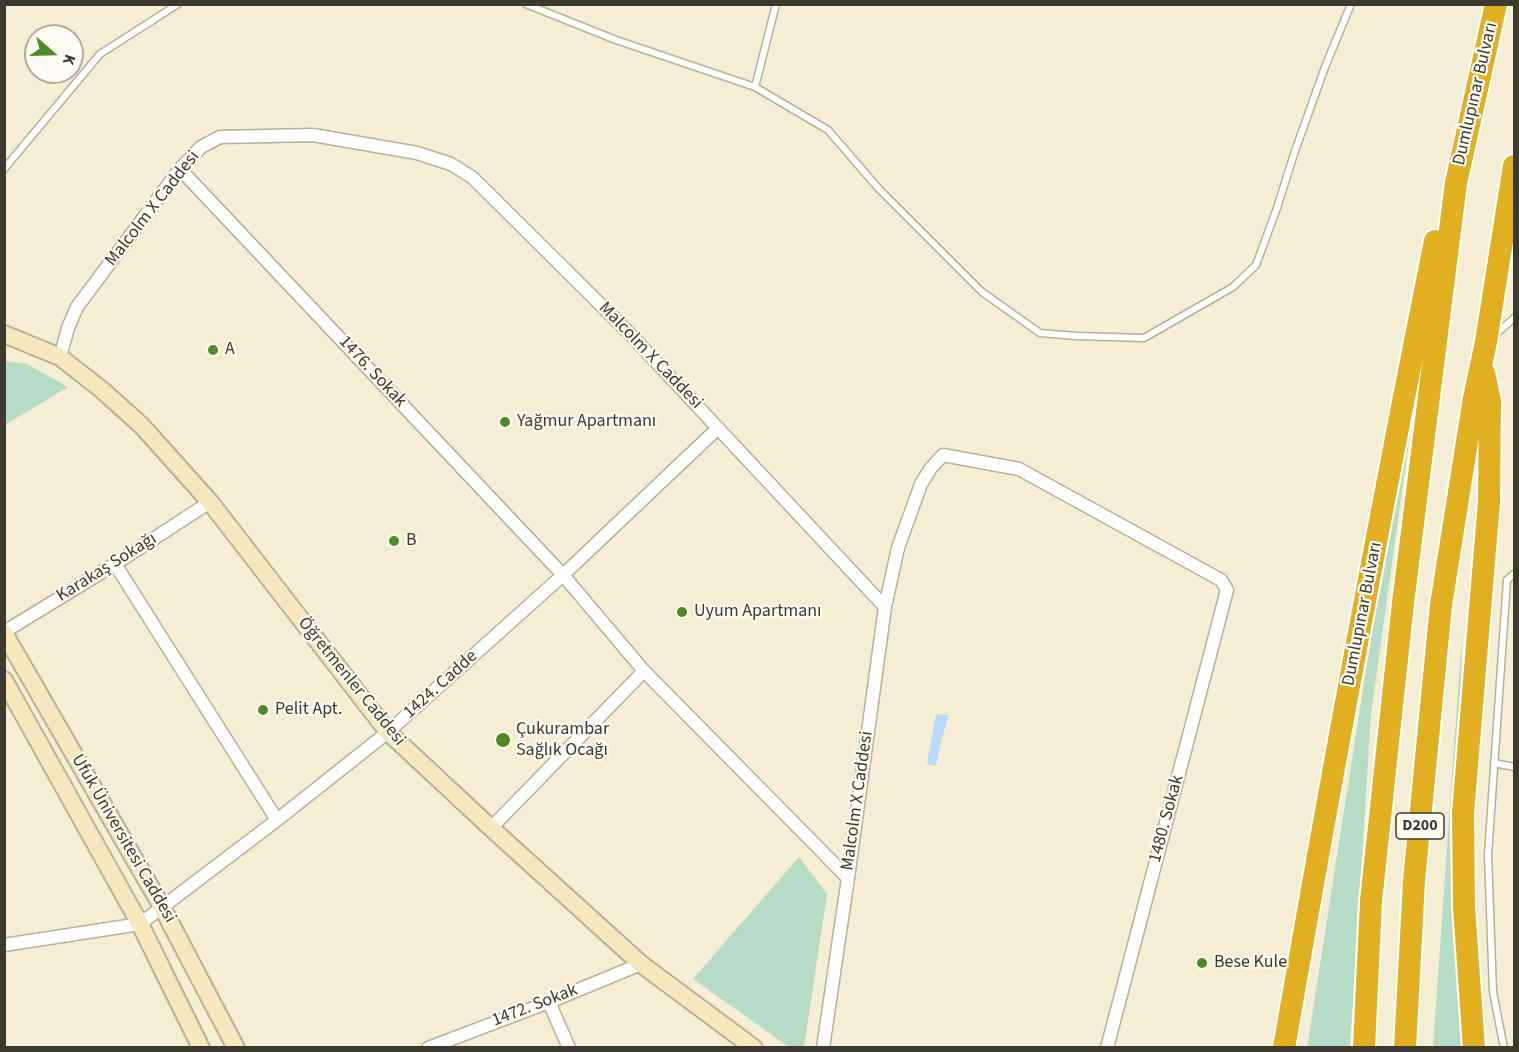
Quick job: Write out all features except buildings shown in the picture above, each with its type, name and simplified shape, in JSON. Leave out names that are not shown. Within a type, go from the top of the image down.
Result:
[{"type":"highway","name":"Dumlupınar Bulvarı","points":[[1364,1047],[1371,901],[1403,603],[1455,183],[1496,4]]},
{"type":"highway","points":[[1474,1047],[1464,907],[1463,813],[1489,502],[1490,401],[1484,352],[1515,165]]},
{"type":"highway","name":"Dumlupınar Bulvarı","points":[[1284,1047],[1413,349],[1438,226],[1455,183]]},
{"type":"highway","name":"D200","points":[[1405,1047],[1414,881],[1441,605],[1474,398],[1484,352]]},
{"type":"street","name":"Malcolm X Caddesi","points":[[60,357],[68,328],[78,307],[180,169],[201,147],[220,137],[313,135],[417,153],[451,164],[482,186],[630,334],[885,607],[823,1047]]},
{"type":"street","name":"1476. Sokak","points":[[180,169],[563,575],[644,671],[848,878]]},
{"type":"street","name":"Öğretmenler Caddesi","points":[[4,334],[60,357],[142,426],[210,502],[388,732],[641,964],[754,1047]]},
{"type":"street","name":"Öğretmenler Caddesi","points":[[4,347],[60,357]]},
{"type":"street","name":"1424. Cadde","points":[[4,945],[140,924],[388,732],[563,575],[718,428]]},
{"type":"street","name":"1480. Sokak","points":[[885,607],[898,548],[921,484],[943,455],[1018,469],[1221,580],[1227,590],[1107,1047]]},
{"type":"street","name":"Karakaş Sokağı","points":[[4,633],[116,564],[210,502]]},
{"type":"street","points":[[116,564],[277,820]]},
{"type":"street","name":"Ufuk Üniversitesi Caddesi","points":[[4,633],[162,907],[236,1047]]},
{"type":"street","points":[[491,828],[644,671]]},
{"type":"street","name":"Ufuk Üniversitesi Caddesi","points":[[4,680],[140,924],[201,1047]]},
{"type":"street","name":"1472. Sokak","points":[[428,1047],[549,1002],[641,964]]},
{"type":"street","points":[[549,1002],[569,1047]]},
{"type":"lane","points":[[4,169],[100,54],[178,4]]},
{"type":"lane","points":[[526,4],[616,40],[755,87],[828,130],[879,189],[982,292],[1040,333],[1144,338],[1233,287],[1256,266],[1325,68],[1351,4]]},
{"type":"lane","points":[[755,87],[776,4]]},
{"type":"lane","points":[[1484,352],[1515,318]]},
{"type":"lane","points":[[1504,1047],[1493,992],[1488,855],[1507,580],[1515,574]]},
{"type":"lane","points":[[1494,764],[1515,767]]},
{"type":"green space","points":[[5,361],[27,364],[68,387],[5,425]]},
{"type":"green space","points":[[1414,405],[1371,714],[1350,1047],[1307,1048],[1407,407]]},
{"type":"green space","points":[[1462,633],[1457,876],[1470,1047],[1433,1048]]},
{"type":"green space","points":[[799,857],[827,894],[804,1047],[789,1047],[693,979]]},
{"type":"water","points":[[936,714],[949,715],[936,766],[927,764]]},
{"type":"place","name":"A","points":[[213,350]]},
{"type":"place","name":"Yağmur Apartmanı","points":[[505,422]]},
{"type":"place","name":"B","points":[[394,541]]},
{"type":"place","name":"Uyum Apartmanı","points":[[682,612]]},
{"type":"place","name":"Pelit Apt.","points":[[263,710]]},
{"type":"place","name":"Çukurambar Sağlık Ocağı","points":[[503,740]]},
{"type":"place","name":"Bese Kule","points":[[1202,963]]}]
